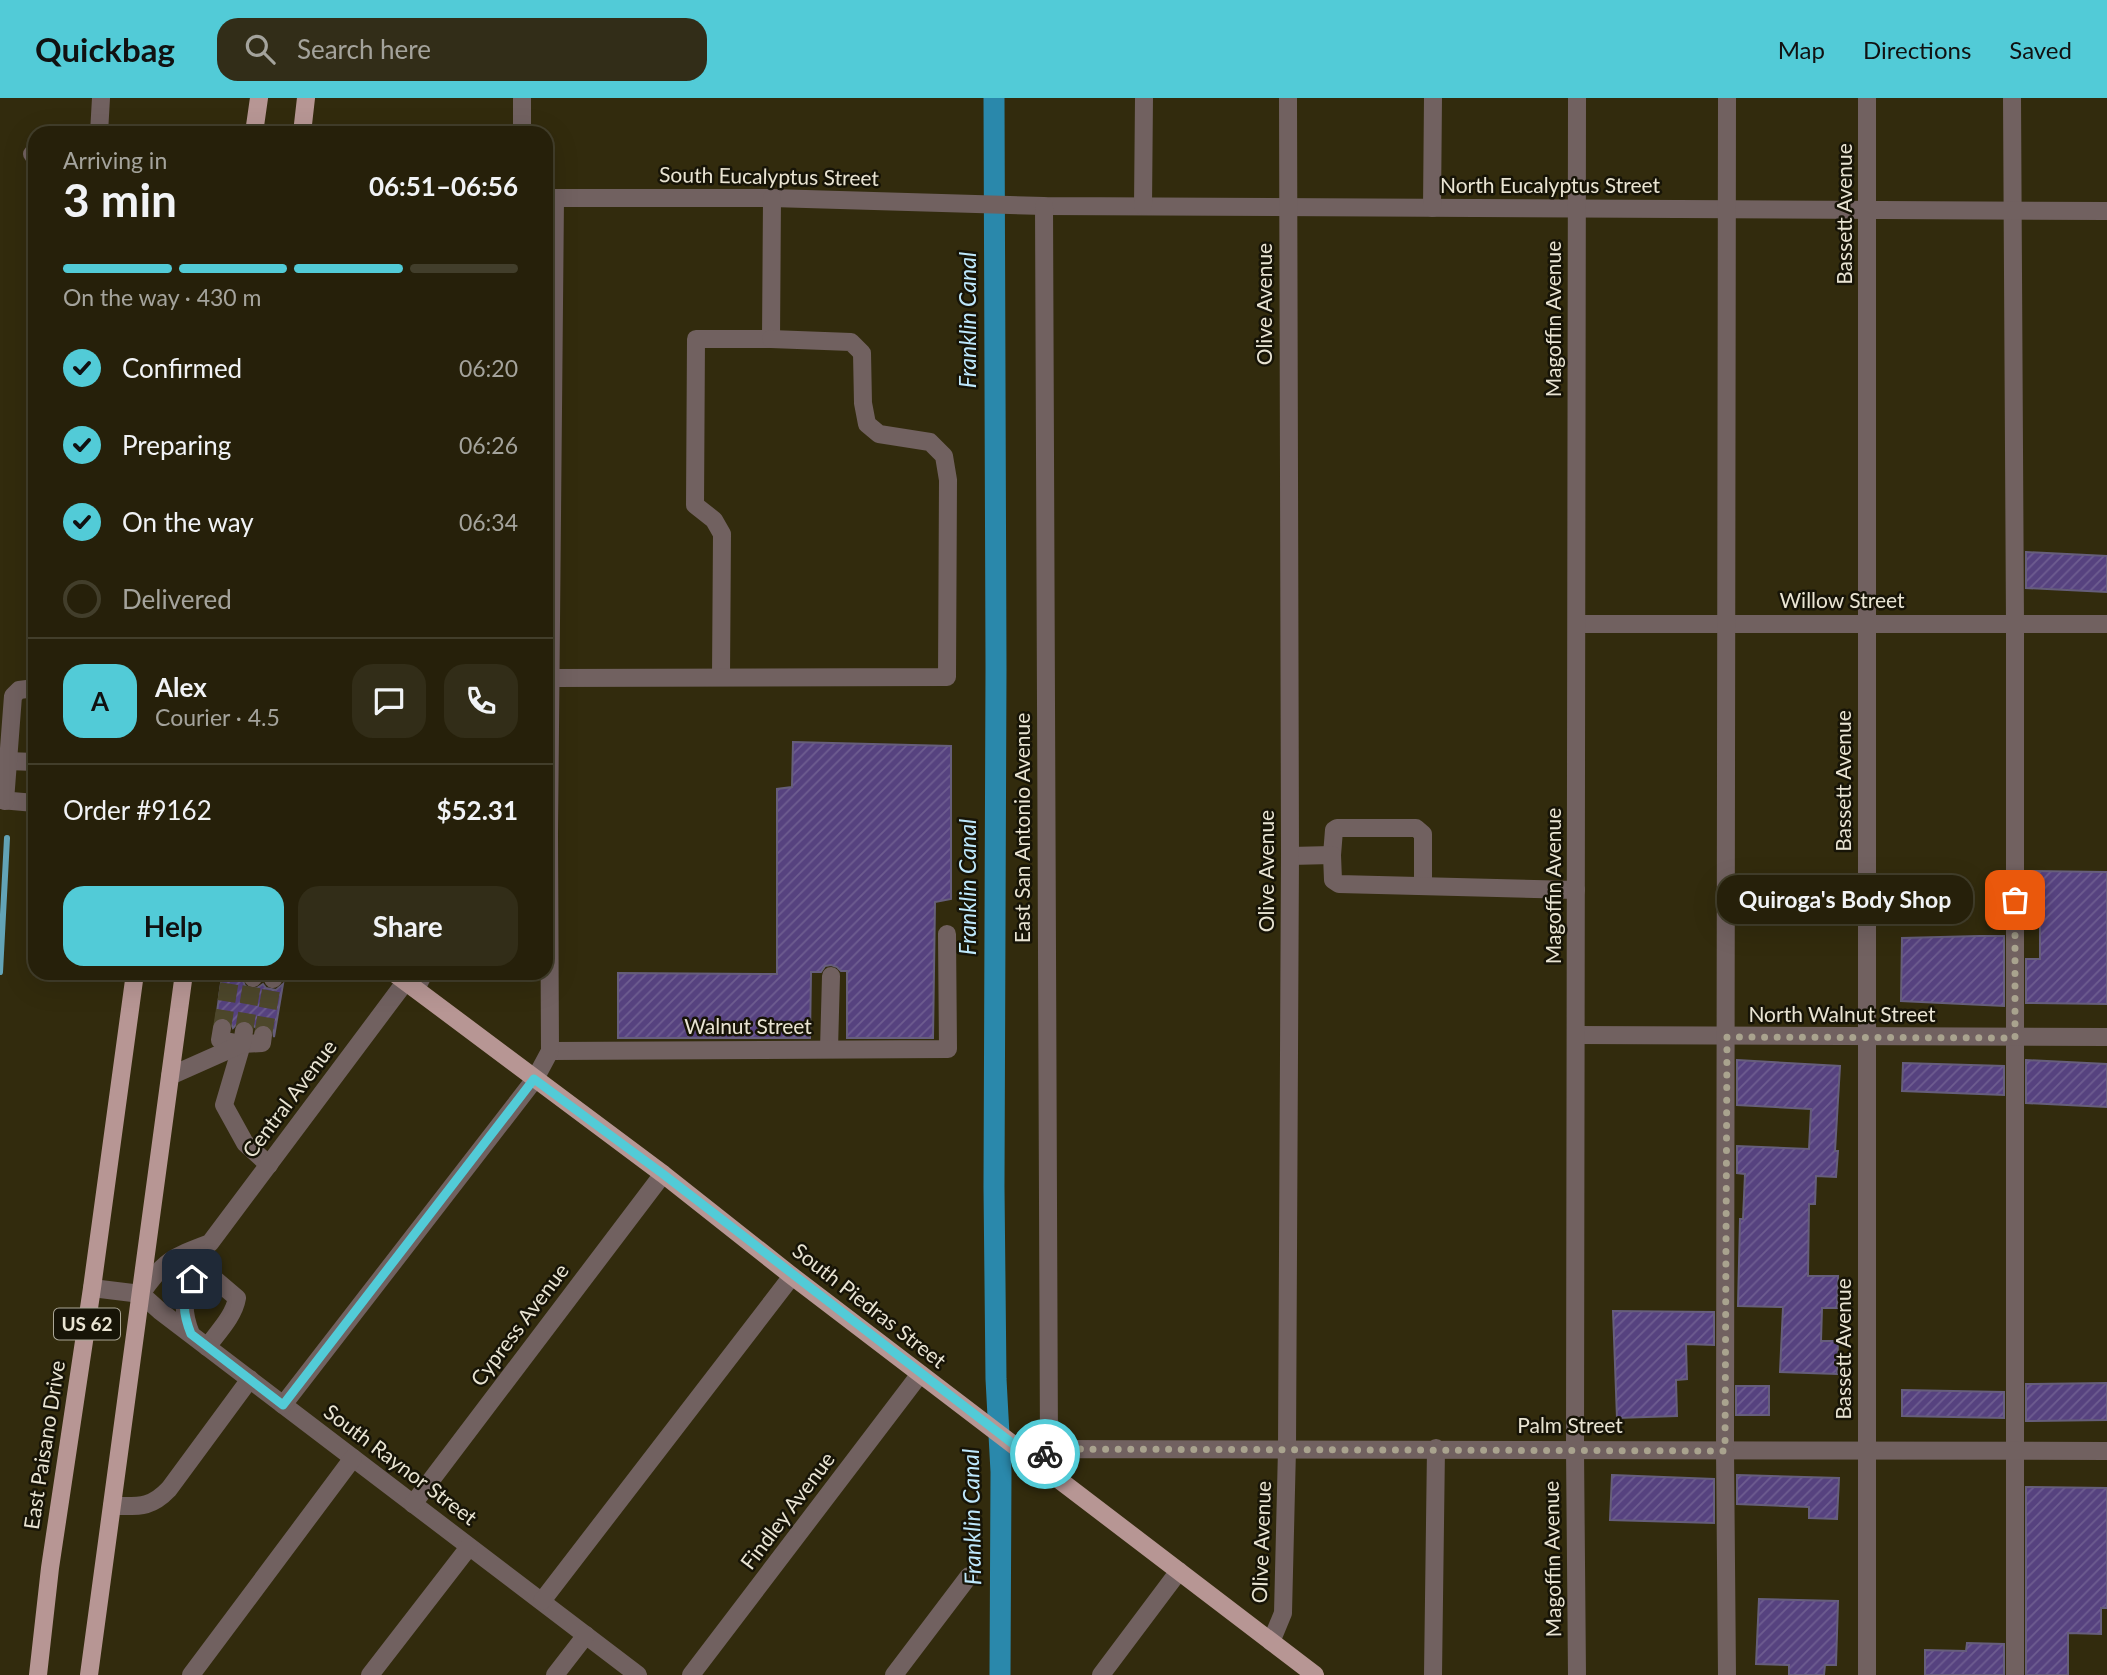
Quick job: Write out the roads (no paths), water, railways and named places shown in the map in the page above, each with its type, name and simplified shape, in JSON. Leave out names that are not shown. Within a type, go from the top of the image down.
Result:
[{"type":"main road","points":[[255,126],[259,98]]},
{"type":"main road","points":[[303,126],[306,98]]},
{"type":"main road","name":"East Paisano Drive","points":[[38,1675],[57,1519],[134,980]]},
{"type":"main road","name":"US 62","points":[[89,1675],[183,980]]},
{"type":"main road","name":"South Piedras Street","points":[[411,980],[534,1079],[663,1174],[1017,1447],[1044,1456],[1179,1571],[1315,1675]]},
{"type":"street","points":[[99,126],[101,98]]},
{"type":"street","points":[[522,98],[522,126]]},
{"type":"street","points":[[1143,206],[1144,98]]},
{"type":"street","name":"Olive Avenue","points":[[1271,1642],[1283,1614],[1287,1449],[1290,856],[1288,98]]},
{"type":"street","points":[[1432,208],[1433,98]]},
{"type":"street","name":"Magoffin Avenue","points":[[1577,98],[1577,1675]]},
{"type":"street","points":[[1727,98],[1727,1675]]},
{"type":"street","name":"Bassett Avenue","points":[[1867,98],[1867,1675]]},
{"type":"street","points":[[2012,98],[2015,1675]]},
{"type":"street","name":"South Eucalyptus Street","points":[[553,198],[772,198],[992,205]]},
{"type":"street","points":[[771,339],[772,198]]},
{"type":"street","name":"North Eucalyptus Street","points":[[992,205],[2107,211]]},
{"type":"street","name":"East San Antonio Avenue","points":[[1044,206],[1044,1456]]},
{"type":"street","points":[[553,678],[947,677],[948,480],[944,456],[930,442],[879,434],[867,424],[863,403],[862,353],[851,342],[696,339],[695,505],[714,520],[722,534],[721,676]]},
{"type":"street","name":"Willow Street","points":[[1577,624],[2107,624]]},
{"type":"street","points":[[28,689],[19,690],[13,696],[2,801],[28,803]]},
{"type":"street","points":[[7,761],[28,762]]},
{"type":"street","points":[[1423,886],[1423,834],[1416,828],[1334,830],[1333,880],[1339,884],[1576,890]]},
{"type":"street","points":[[1290,856],[1332,855]]},
{"type":"street","name":"Walnut Street","points":[[550,1051],[948,1049],[947,934]]},
{"type":"street","points":[[829,1049],[831,976]]},
{"type":"street","name":"Central Avenue","points":[[191,1334],[184,1316],[185,1292],[210,1243],[409,980]]},
{"type":"street","points":[[283,1405],[534,1079],[550,1051],[550,980]]},
{"type":"street","points":[[222,1028],[220,1040],[243,1037],[261,1043],[263,1035]]},
{"type":"street","name":"North Walnut Street","points":[[1576,1035],[2107,1037]]},
{"type":"street","points":[[170,1076],[243,1037]]},
{"type":"street","points":[[243,1037],[223,1105],[245,1143],[268,1165]]},
{"type":"street","name":"Cypress Avenue","points":[[413,1504],[663,1174]]},
{"type":"street","points":[[92,1288],[141,1294],[156,1271],[172,1258],[210,1243]]},
{"type":"street","points":[[198,1265],[237,1298],[230,1315],[207,1347]]},
{"type":"street","points":[[542,1601],[792,1276]]},
{"type":"street","name":"South Raynor Street","points":[[141,1294],[159,1311],[638,1675]]},
{"type":"street","name":"Findley Avenue","points":[[691,1675],[920,1374]]},
{"type":"street","points":[[112,1506],[149,1505],[158,1500],[250,1379]]},
{"type":"street","points":[[1433,1675],[1436,1448]]},
{"type":"street","name":"Palm Street","points":[[1044,1456],[1436,1448],[2107,1451]]},
{"type":"street","points":[[191,1675],[353,1458]]},
{"type":"street","points":[[370,1675],[469,1547]]},
{"type":"street","points":[[1101,1675],[1179,1571]]},
{"type":"street","points":[[894,1675],[969,1576]]},
{"type":"street","points":[[555,1675],[586,1635]]},
{"type":"waterway","name":"Franklin Canal","points":[[994,98],[994,1187],[996,1379],[1001,1472],[1000,1675]]},
{"type":"waterway","points":[[0,972],[7,838]]},
{"type":"tunnel","points":[[222,1028],[230,980]]},
{"type":"tunnel","points":[[244,1031],[253,980]]},
{"type":"tunnel","points":[[263,1035],[273,980]]},
{"type":"place","name":"Quiroga's Body Shop","points":[[2015,900]]}]
